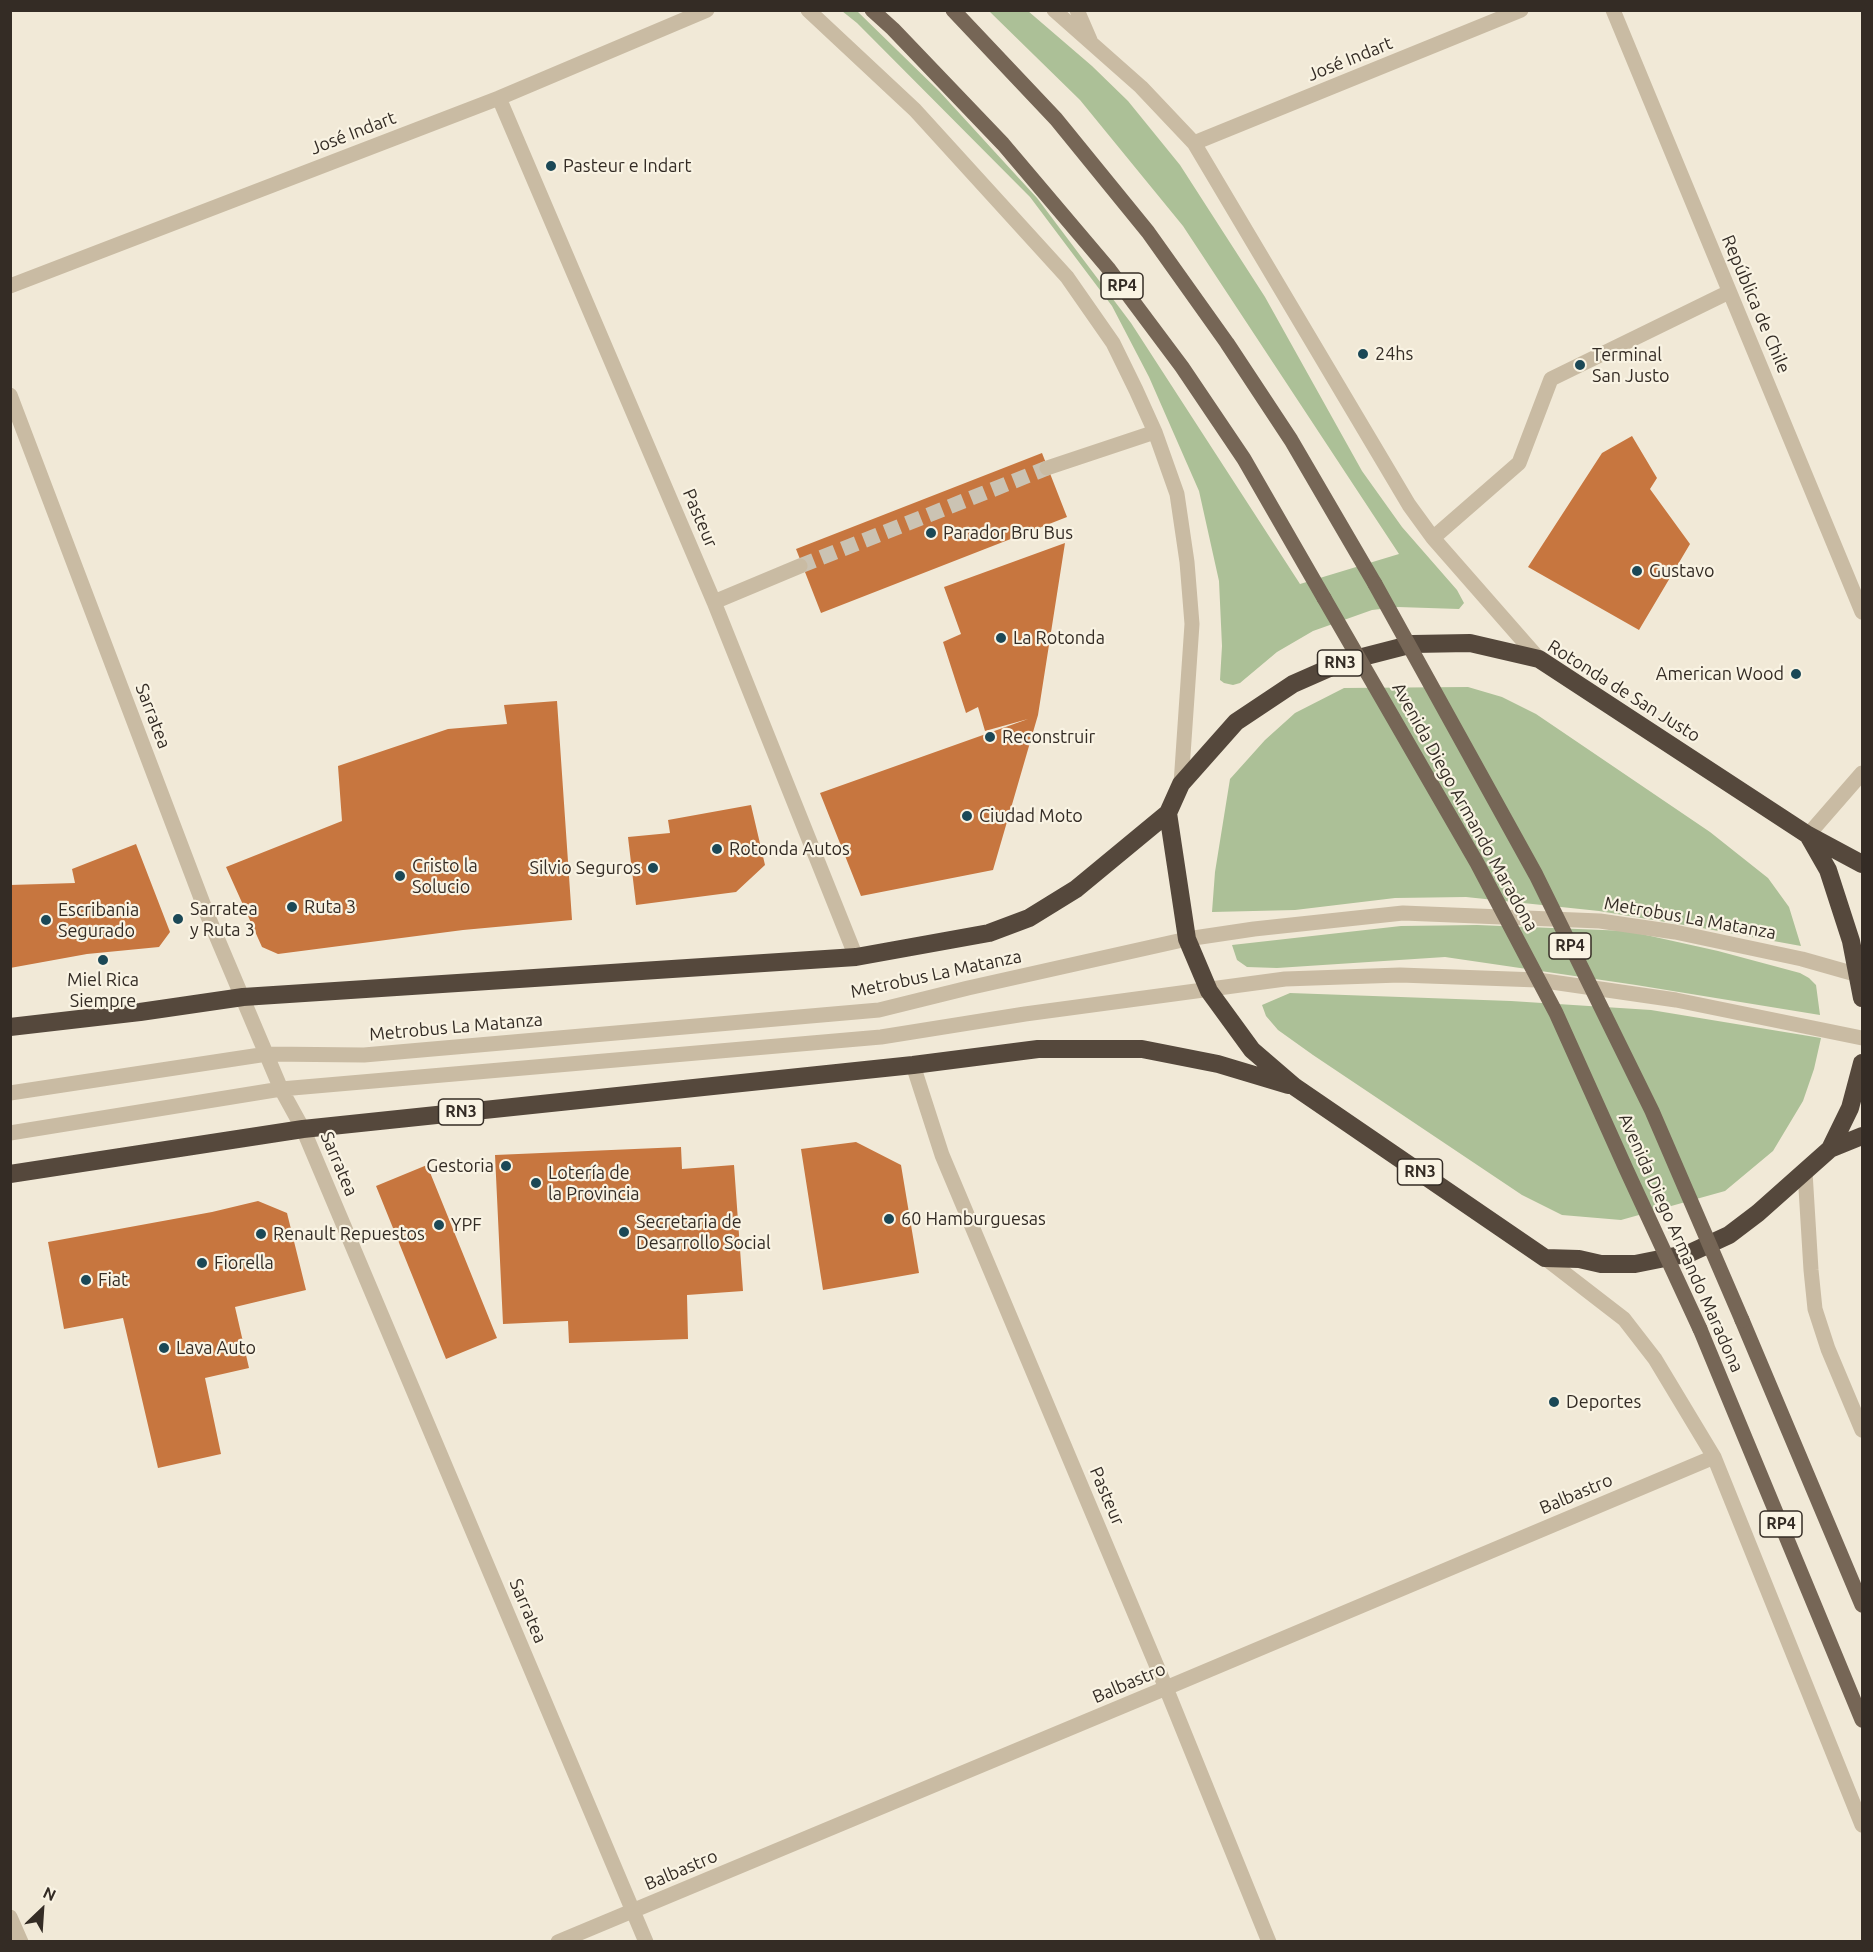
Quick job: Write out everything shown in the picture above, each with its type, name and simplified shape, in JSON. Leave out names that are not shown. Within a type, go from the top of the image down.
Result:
[{"type":"highway","name":"Rotonda de San Justo","points":[[1168,813],[1181,784],[1236,722],[1293,684],[1343,662],[1413,644],[1470,643],[1539,659],[1808,835],[1828,870],[1861,976],[1863,998]]},
{"type":"highway","name":"RN3","points":[[10,1027],[243,997],[856,957],[989,933],[1029,918],[1076,889],[1168,813]]},
{"type":"highway","name":"RN3","points":[[1168,813],[1187,939],[1209,991],[1252,1050],[1295,1087],[1545,1258]]},
{"type":"highway","points":[[1808,835],[1863,864]]},
{"type":"highway","name":"RN3","points":[[10,1174],[303,1129],[913,1065],[1038,1049],[1142,1049],[1218,1064],[1295,1087]]},
{"type":"highway","points":[[1830,1149],[1850,1108],[1863,1063]]},
{"type":"highway","points":[[1545,1258],[1579,1259],[1601,1264],[1635,1264],[1690,1253],[1729,1235],[1758,1213],[1830,1149],[1863,1136]]},
{"type":"main road","name":"Avenida Diego Armando Maradona","points":[[872,10],[1003,144],[1108,268],[1182,368],[1244,459],[1477,863],[1556,1013],[1701,1329],[1863,1720]]},
{"type":"main road","name":"Avenida Diego Armando Maradona","points":[[953,10],[1056,119],[1148,232],[1227,343],[1291,440],[1374,584],[1536,875],[1652,1111],[1863,1605]]},
{"type":"street","name":"José Indart","points":[[10,286],[499,98],[707,10]]},
{"type":"street","points":[[808,10],[915,110],[1067,277],[1113,343],[1155,432],[1177,494],[1187,562],[1192,624],[1181,784]]},
{"type":"street","points":[[1054,10],[1141,87],[1194,143],[1409,505],[1433,538],[1539,659]]},
{"type":"street","points":[[1077,10],[1091,42]]},
{"type":"street","name":"José Indart","points":[[1194,143],[1521,10]]},
{"type":"street","name":"República de Chile","points":[[1613,10],[1863,612]]},
{"type":"street","name":"Pasteur","points":[[499,98],[714,602],[856,957]]},
{"type":"street","points":[[1433,538],[1519,463],[1551,379],[1730,292]]},
{"type":"street","name":"Sarratea","points":[[10,395],[207,914],[281,1089],[303,1129],[646,1941]]},
{"type":"street","points":[[1047,468],[1155,432]]},
{"type":"street","points":[[714,602],[800,566]]},
{"type":"street","points":[[1808,835],[1863,773]]},
{"type":"street","name":"Metrobus La Matanza","points":[[10,1093],[267,1054],[364,1054],[879,1010],[979,985],[1187,939],[1254,929],[1403,913],[1600,921],[1675,932],[1802,959],[1861,976]]},
{"type":"street","points":[[10,1133],[281,1089],[881,1037],[1024,1014],[1285,979],[1400,975],[1538,980],[1676,1000],[1863,1038]]},
{"type":"street","name":"Pasteur","points":[[913,1065],[942,1155],[1166,1688],[1269,1941]]},
{"type":"street","points":[[1805,1172],[1815,1309],[1828,1349],[1863,1430]]},
{"type":"street","points":[[1545,1258],[1624,1319],[1655,1359],[1714,1457],[1863,1826]]},
{"type":"street","name":"Balbastro","points":[[558,1941],[1714,1457]]},
{"type":"street","points":[[10,1917],[21,1941]]},
{"type":"green space","points":[[842,11],[857,11],[939,91],[1037,198],[1131,323],[1300,584],[1399,554],[1183,226],[1080,100],[989,11],[1028,11],[1092,66],[1128,101],[1180,165],[1265,297],[1362,471],[1402,527],[1457,590],[1464,603],[1459,609],[1398,607],[1372,610],[1313,631],[1277,652],[1240,683],[1233,685],[1220,680],[1222,646],[1219,581],[1199,491],[1149,377],[1112,306],[1030,197],[857,23]]},
{"type":"green space","points":[[1468,687],[1502,697],[1536,714],[1710,832],[1768,878],[1789,907],[1801,946],[1599,911],[1466,897],[1395,898],[1295,910],[1212,912],[1215,872],[1230,779],[1265,740],[1295,713],[1344,688]]},
{"type":"green space","points":[[1477,925],[1628,931],[1718,951],[1800,973],[1809,978],[1816,985],[1820,1015],[1445,957],[1277,968],[1247,967],[1237,960],[1232,945],[1401,926]]},
{"type":"green space","points":[[1290,993],[1511,1001],[1651,1010],[1821,1038],[1803,1101],[1773,1151],[1725,1191],[1621,1220],[1562,1215],[1522,1195],[1278,1030],[1266,1016],[1262,1005]]},
{"type":"building","points":[[1632,436],[1657,478],[1650,489],[1690,544],[1639,630],[1528,567],[1602,453]]},
{"type":"building","points":[[1042,453],[1067,517],[821,613],[796,549]]},
{"type":"building","points":[[1065,543],[1038,715],[993,870],[861,896],[820,793],[1028,719],[985,731],[978,707],[966,713],[943,642],[961,634],[944,587]]},
{"type":"building","points":[[557,701],[572,920],[463,930],[278,954],[262,947],[226,867],[342,821],[338,766],[448,729],[507,724],[504,705]]},
{"type":"building","name":"Rotonda Autos","points":[[751,805],[765,865],[736,892],[636,905],[628,837],[670,833],[668,820]]},
{"type":"building","points":[[136,844],[170,932],[159,947],[87,954],[10,968],[10,885],[75,883],[72,869]]},
{"type":"building","points":[[856,1142],[901,1165],[919,1273],[823,1290],[801,1149]]},
{"type":"building","points":[[681,1147],[682,1169],[734,1165],[743,1291],[687,1295],[688,1339],[569,1343],[568,1321],[503,1324],[495,1155]]},
{"type":"building","points":[[427,1165],[497,1338],[446,1359],[376,1186]]},
{"type":"building","points":[[258,1201],[287,1213],[306,1290],[235,1307],[249,1368],[205,1378],[221,1454],[158,1468],[123,1318],[64,1329],[48,1242],[212,1212]]},
{"type":"tunnel","points":[[800,566],[1047,468]]},
{"type":"place","name":"Pasteur e Indart","points":[[551,166]]},
{"type":"place","name":"24hs","points":[[1363,354]]},
{"type":"place","name":"Terminal San Justo","points":[[1580,365]]},
{"type":"place","name":"Parador Bru Bus","points":[[931,533]]},
{"type":"place","name":"Gustavo","points":[[1637,571]]},
{"type":"place","name":"La Rotonda","points":[[1001,638]]},
{"type":"place","name":"American Wood","points":[[1796,674]]},
{"type":"place","name":"Reconstruir","points":[[990,737]]},
{"type":"place","name":"Ciudad Moto","points":[[967,816]]},
{"type":"place","name":"Rotonda Autos","points":[[717,849]]},
{"type":"place","name":"Silvio Seguros","points":[[653,868]]},
{"type":"place","name":"Cristo la Solucio","points":[[400,876]]},
{"type":"place","name":"Ruta 3","points":[[292,907]]},
{"type":"place","name":"Sarratea y Ruta 3","points":[[178,919]]},
{"type":"place","name":"Escribania Segurado","points":[[46,920]]},
{"type":"place","name":"Miel Rica Siempre","points":[[103,960]]},
{"type":"place","name":"Gestoria","points":[[506,1166]]},
{"type":"place","name":"Lotería de la Provincia","points":[[536,1183]]},
{"type":"place","name":"60 Hamburguesas","points":[[889,1219]]},
{"type":"place","name":"YPF","points":[[439,1225]]},
{"type":"place","name":"Secretaria de Desarrollo Social","points":[[624,1232]]},
{"type":"place","name":"Renault Repuestos","points":[[261,1234]]},
{"type":"place","name":"Fiorella","points":[[202,1263]]},
{"type":"place","name":"Fiat","points":[[86,1280]]},
{"type":"place","name":"Lava Auto","points":[[164,1348]]},
{"type":"place","name":"Deportes","points":[[1554,1402]]}]
